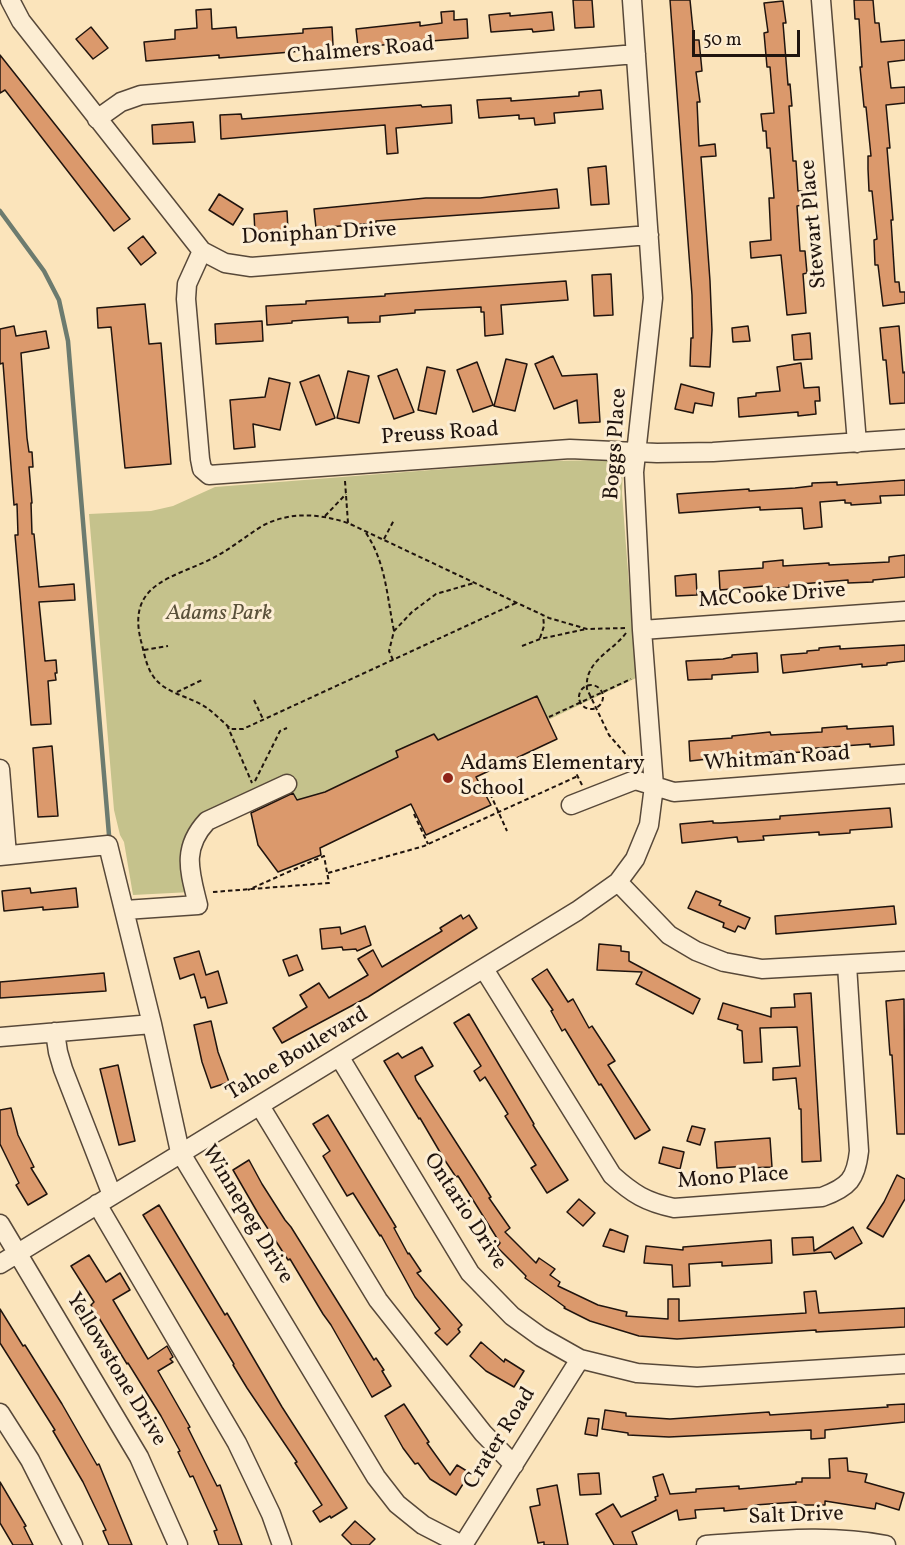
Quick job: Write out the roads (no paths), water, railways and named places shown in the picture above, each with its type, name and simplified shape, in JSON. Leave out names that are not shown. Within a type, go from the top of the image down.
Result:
[{"type":"street","name":"Doniphan Drive","points":[[10,0],[21,21],[202,251],[225,263],[251,267],[649,235]]},
{"type":"street","name":"Boggs Place","points":[[618,882],[635,859],[649,825],[654,786],[633,632],[634,472],[653,298],[632,0]]},
{"type":"street","name":"Stewart Place","points":[[821,0],[857,443]]},
{"type":"street","name":"Chalmers Road","points":[[97,119],[121,102],[141,95],[636,54]]},
{"type":"street","name":"Preuss Road","points":[[202,251],[187,284],[186,299],[200,459],[202,469],[209,475],[570,449],[713,452],[905,439]]},
{"type":"street","name":"McCooke Drive","points":[[633,632],[905,611]]},
{"type":"street","points":[[0,769],[4,856]]},
{"type":"street","name":"Whitman Road","points":[[571,805],[635,780],[674,792],[905,774]]},
{"type":"street","points":[[125,910],[197,899],[189,855],[192,842],[199,830],[207,822],[287,784]]},
{"type":"street","name":"Winnepeg Drive","points":[[4,856],[108,846],[152,1024],[180,1152],[376,1477],[397,1504],[423,1525],[463,1545]]},
{"type":"street","points":[[618,882],[669,935],[696,951],[724,962],[762,969],[905,961]]},
{"type":"street","name":"Tahoe Boulevard","points":[[0,1264],[180,1152],[199,1143],[484,969],[577,911],[618,882]]},
{"type":"street","name":"Mono Place","points":[[484,969],[612,1175],[641,1198],[651,1203],[674,1208],[822,1197],[839,1191],[849,1183],[857,1168],[859,1151],[847,965]]},
{"type":"street","points":[[0,1037],[152,1024]]},
{"type":"street","points":[[55,1032],[63,1069],[105,1199],[237,1443],[271,1514],[282,1545]]},
{"type":"street","name":"Ontario Drive","points":[[340,1058],[470,1273],[512,1316],[541,1337],[580,1359],[637,1373],[697,1377],[905,1364]]},
{"type":"street","points":[[260,1106],[378,1300],[483,1433],[514,1465]]},
{"type":"street","name":"Yellowstone Drive","points":[[0,1224],[139,1457],[178,1545]]},
{"type":"street","name":"Crater Road","points":[[463,1545],[580,1359]]},
{"type":"street","points":[[0,1413],[30,1460],[73,1545]]},
{"type":"street","name":"Salt Drive","points":[[706,1545],[821,1538],[857,1539],[886,1545]]},
{"type":"waterway","points":[[0,211],[44,271],[59,300],[68,341],[109,835]]},
{"type":"place","name":"Adams Elementary School","points":[[448,778]]},
{"type":"park label","name":"Adams Park","points":[[219,615]]}]
